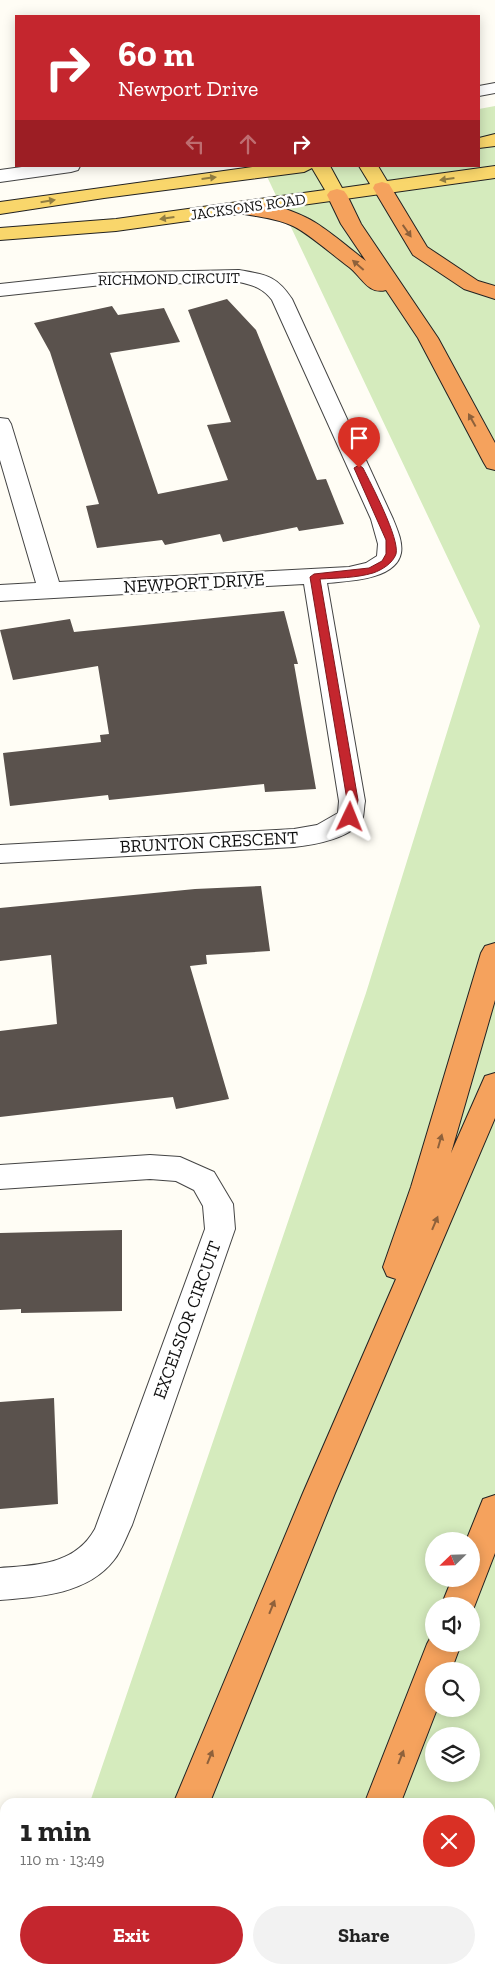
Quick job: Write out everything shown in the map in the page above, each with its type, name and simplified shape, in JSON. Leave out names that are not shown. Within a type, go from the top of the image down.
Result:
[{"type":"highway","points":[[382,188],[420,251],[471,285],[495,293]]},
{"type":"highway","points":[[337,195],[351,224],[428,338],[495,463]]},
{"type":"highway","points":[[243,208],[269,211],[301,222],[359,265],[428,338]]},
{"type":"highway","points":[[319,1493],[426,1187],[495,954]]},
{"type":"highway","points":[[194,1798],[319,1493],[495,1084]]},
{"type":"highway","points":[[480,1549],[495,1510]]},
{"type":"highway","points":[[385,1798],[441,1652]]},
{"type":"main road","points":[[480,143],[495,140]]},
{"type":"main road","name":"JACKSONS ROAD","points":[[0,208],[104,192],[296,167]]},
{"type":"main road","points":[[321,167],[337,195]]},
{"type":"main road","points":[[369,167],[382,188]]},
{"type":"main road","name":"JACKSONS ROAD","points":[[0,234],[116,224],[495,172]]},
{"type":"street","points":[[480,91],[495,88]]},
{"type":"street","points":[[0,176],[64,167]]},
{"type":"street","name":"RICHMOND CIRCUIT","points":[[0,290],[102,279],[216,276],[238,276],[260,280],[273,287],[286,307],[391,540],[391,554],[385,563]]},
{"type":"street","points":[[0,424],[50,590]]},
{"type":"street","name":"NEWPORT DRIVE","points":[[0,593],[314,577],[372,570],[385,563]]},
{"type":"street","name":"BRUNTON CRESCENT","points":[[0,854],[294,838],[319,835],[338,828],[350,817],[352,800],[314,577]]},
{"type":"street","name":"EXCELSIOR CIRCUIT","points":[[0,1177],[150,1167],[180,1169],[204,1181],[218,1204],[220,1229],[114,1525],[103,1548],[86,1566],[56,1579],[0,1584]]},
{"type":"green space","points":[[495,106],[495,1798],[91,1798],[366,993],[480,626],[262,167],[480,167],[480,109]]},
{"type":"building","points":[[227,299],[256,330],[317,480],[326,479],[344,524],[299,531],[297,527],[223,542],[220,534],[165,545],[162,540],[97,548],[86,506],[99,504],[50,352],[34,323],[112,306],[118,315],[164,308],[180,342],[110,353],[158,494],[228,480],[207,425],[231,422],[188,310]]},
{"type":"building","points":[[284,611],[298,664],[294,664],[316,789],[265,792],[264,784],[109,800],[108,795],[10,806],[3,753],[101,742],[100,735],[109,734],[98,666],[13,680],[0,630],[70,619],[74,632]]},
{"type":"building","points":[[261,886],[270,951],[206,955],[207,964],[190,966],[229,1099],[176,1109],[173,1097],[0,1117],[0,1031],[57,1024],[51,955],[0,961],[0,908],[195,889]]},
{"type":"building","points":[[122,1230],[122,1311],[21,1313],[21,1309],[0,1310],[0,1233]]},
{"type":"building","points":[[54,1398],[58,1504],[0,1509],[0,1402]]},
{"type":"route","points":[[350,817],[352,800],[314,577],[372,570],[385,563],[391,554],[391,540],[359,468]]}]
